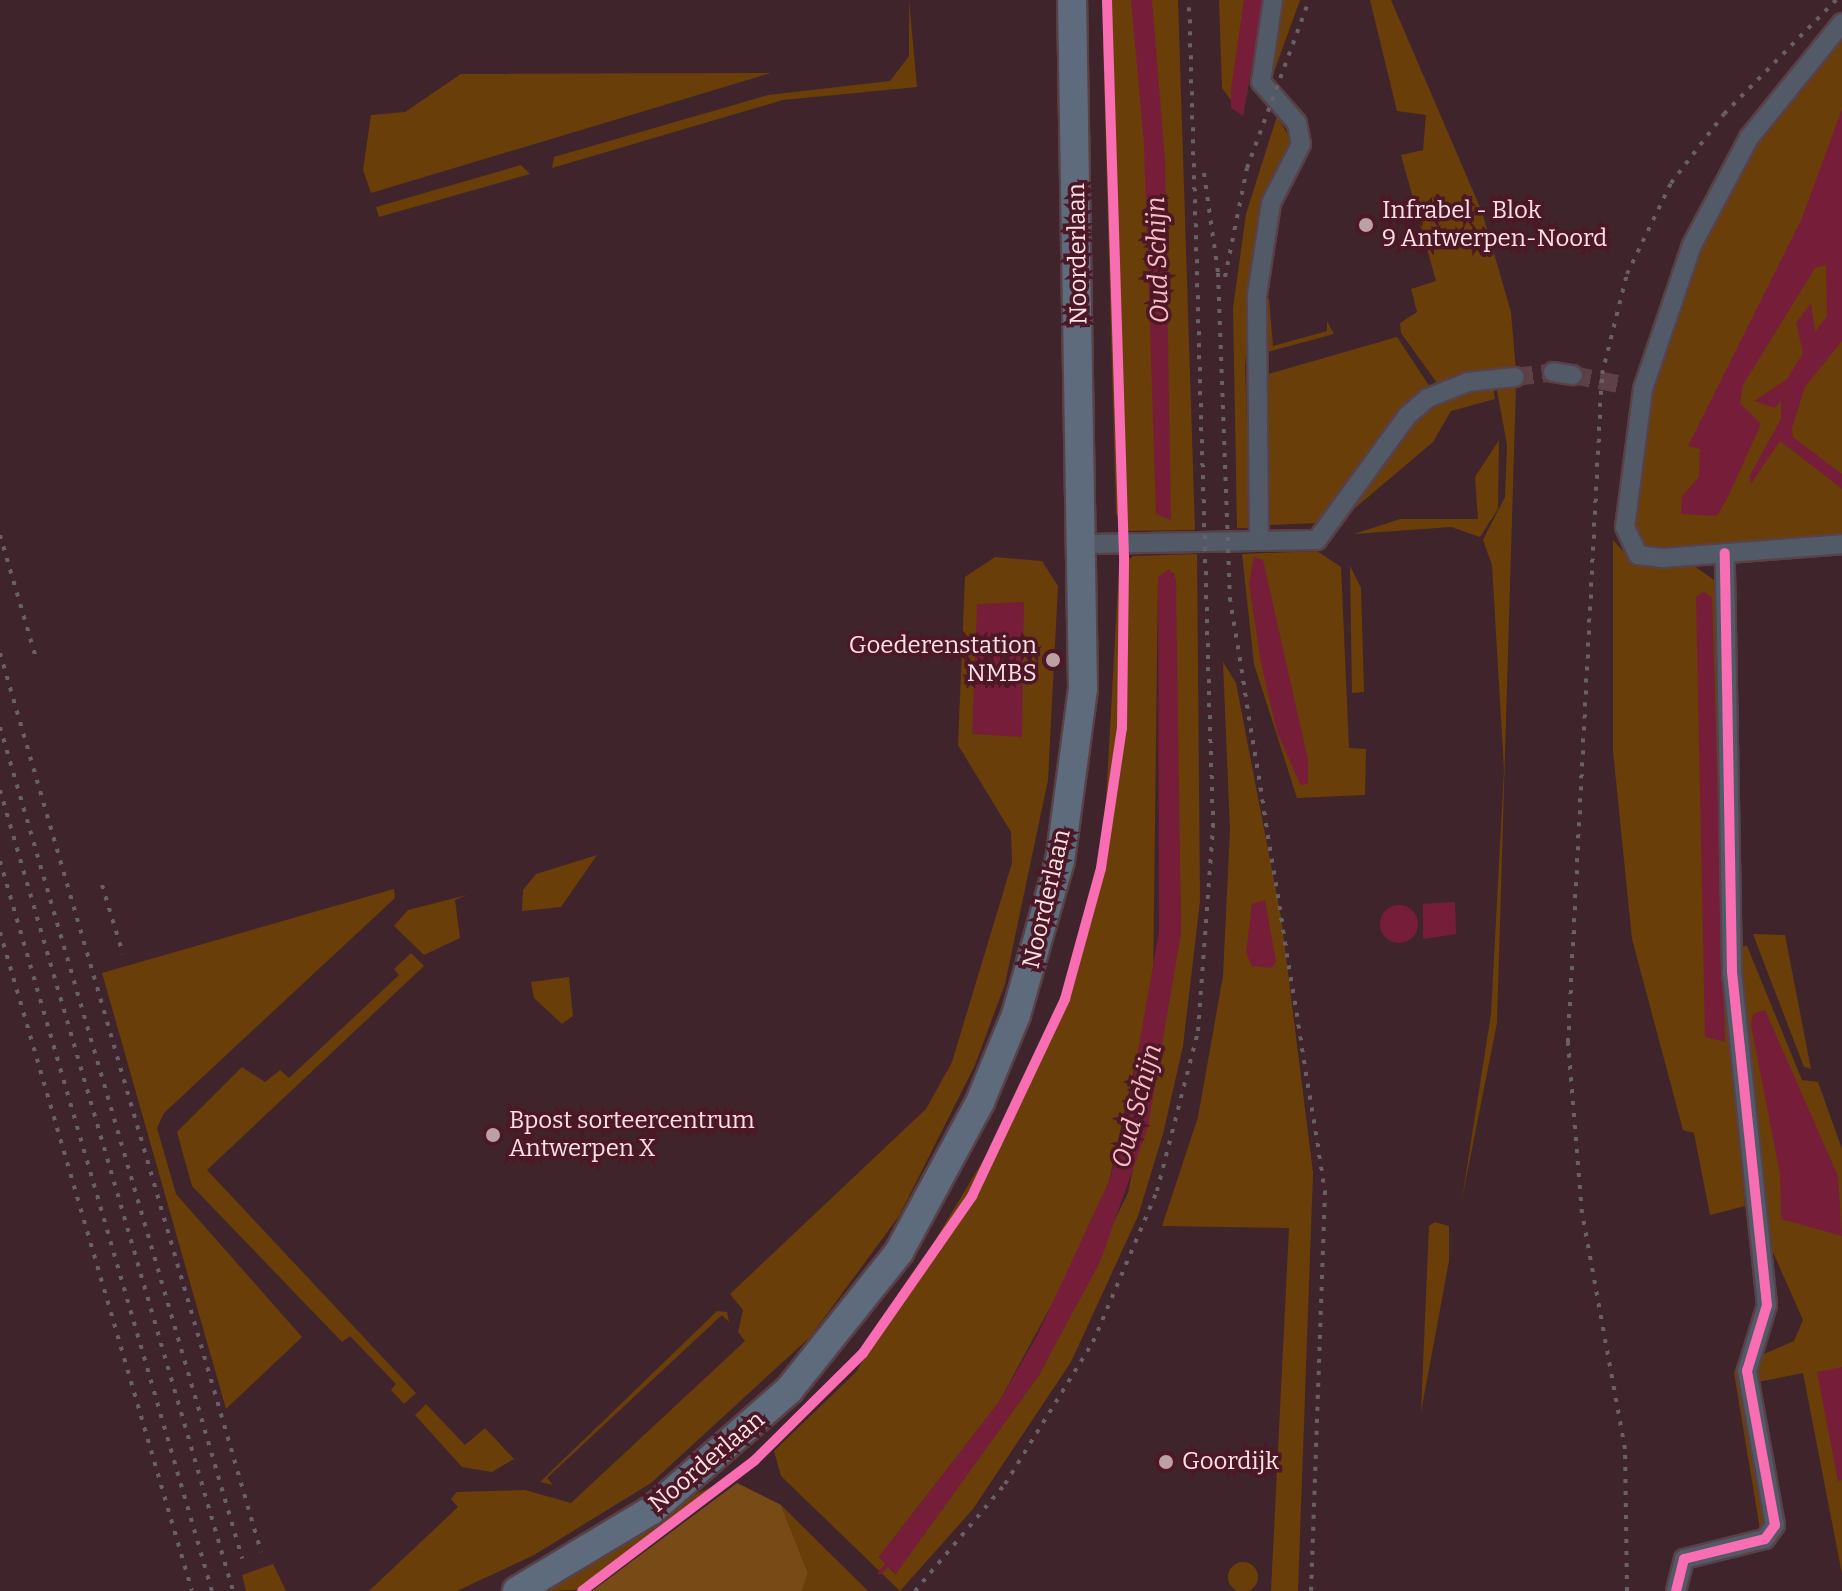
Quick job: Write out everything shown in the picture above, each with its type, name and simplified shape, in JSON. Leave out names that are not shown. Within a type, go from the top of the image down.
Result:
[{"type":"main road","name":"Noorderlaan","points":[[517,1591],[652,1510],[738,1442],[848,1320],[941,1181],[1016,1015],[1053,891],[1083,689],[1084,544],[1072,0]]},
{"type":"street","points":[[1259,538],[1253,399],[1259,270],[1275,191],[1301,138],[1261,82],[1273,0]]},
{"type":"street","points":[[1842,23],[1719,187],[1643,389],[1625,527],[1630,547],[1662,558],[1842,544]]},
{"type":"street","points":[[1553,372],[1573,375]]},
{"type":"street","points":[[1084,544],[1259,538],[1317,540],[1407,416],[1428,398],[1468,382],[1515,377]]},
{"type":"street","points":[[1623,385],[1643,389]]},
{"type":"street","points":[[1676,1591],[1684,1559],[1765,1539],[1775,1525],[1747,1371],[1767,1305],[1732,971],[1725,553]]},
{"type":"shaded area","points":[[909,0],[917,87],[783,100],[552,168],[554,157],[768,95],[890,81],[909,56]]},
{"type":"shaded area","points":[[1112,0],[1178,0],[1195,530],[1125,531],[1116,513],[1103,42]]},
{"type":"shaded area","points":[[1219,0],[1263,0],[1243,116],[1222,88]]},
{"type":"shaded area","points":[[1278,0],[1300,0],[1270,83]]},
{"type":"shaded area","points":[[1370,0],[1391,0],[1482,212],[1511,312],[1516,371],[1437,383],[1401,333],[1400,323],[1417,312],[1411,289],[1436,281],[1401,155],[1423,150],[1426,115],[1397,111]]},
{"type":"shaded area","points":[[1842,30],[1842,536],[1645,548],[1632,532],[1649,394],[1682,283],[1738,161]]},
{"type":"shaded area","points":[[771,73],[371,193],[363,170],[371,115],[405,112],[461,74]]},
{"type":"shaded area","points":[[1277,116],[1291,140],[1258,224],[1245,366],[1251,528],[1237,528],[1233,308],[1246,214]]},
{"type":"shaded area","points":[[521,165],[530,174],[379,217],[376,207]]},
{"type":"shaded area","points":[[1269,298],[1273,346],[1327,331],[1327,321],[1334,334],[1264,353],[1262,300]]},
{"type":"shaded area","points":[[1397,337],[1430,387],[1407,406],[1319,523],[1269,525],[1265,375]]},
{"type":"shaded area","points":[[1516,384],[1497,1023],[1462,1199],[1491,1014],[1504,770],[1492,565],[1483,540],[1505,497],[1507,445],[1496,385]]},
{"type":"shaded area","points":[[1493,387],[1495,399],[1451,411],[1433,442],[1335,525],[1428,405]]},
{"type":"shaded area","points":[[1499,440],[1498,509],[1480,537],[1451,527],[1354,534],[1400,519],[1478,519],[1475,477]]},
{"type":"shaded area","points":[[1613,540],[1631,560],[1690,563],[1717,582],[1726,969],[1745,1206],[1710,1215],[1694,1133],[1683,1130],[1632,939],[1613,751]]},
{"type":"shaded area","points":[[1317,551],[1341,567],[1349,748],[1366,749],[1365,795],[1297,798],[1254,664],[1242,554]]},
{"type":"shaded area","points":[[1197,554],[1200,901],[1183,1046],[1163,1134],[1138,1216],[1071,1362],[973,1509],[900,1591],[781,1476],[774,1451],[856,1372],[1023,1094],[1072,969],[1104,836],[1119,568],[1133,556]],"holes":[[[1174,573],[1181,933],[1128,1193],[1039,1375],[895,1574],[879,1557],[999,1402],[1079,1254],[1109,1181],[1153,985],[1158,577]]]},
{"type":"shaded area","points":[[995,557],[1042,561],[1058,586],[1048,780],[1005,984],[975,1065],[899,1216],[810,1337],[651,1483],[534,1555],[457,1591],[369,1591],[458,1507],[451,1499],[457,1492],[525,1490],[571,1503],[745,1341],[738,1332],[743,1310],[730,1294],[926,1109],[952,1062],[1012,863],[1011,832],[958,745],[965,577]]},
{"type":"shaded area","points":[[1350,566],[1361,588],[1364,692],[1352,693]]},
{"type":"shaded area","points":[[1223,662],[1236,683],[1281,917],[1313,1173],[1298,1591],[1271,1591],[1289,1228],[1162,1226],[1198,1117],[1223,976],[1230,830]]},
{"type":"shaded area","points":[[597,855],[561,907],[522,911],[523,890],[536,874]]},
{"type":"shaded area","points":[[394,889],[395,898],[164,1113],[157,1128],[176,1194],[302,1337],[226,1409],[102,973]]},
{"type":"shaded area","points":[[467,895],[455,900],[460,938],[424,955],[394,926],[408,910]]},
{"type":"shaded area","points":[[1753,934],[1785,935],[1811,1069],[1804,1067]]},
{"type":"shaded area","points":[[1737,946],[1747,946],[1802,1080],[1818,1082],[1842,1149],[1842,1574],[1803,1373],[1753,1383],[1757,1357],[1794,1341],[1803,1320],[1764,1232]]},
{"type":"shaded area","points":[[411,953],[424,966],[207,1170],[416,1393],[404,1404],[391,1390],[396,1384],[350,1336],[342,1342],[192,1186],[177,1132],[242,1067],[265,1082],[280,1070],[289,1078],[399,975],[394,969]]},
{"type":"shaded area","points":[[569,977],[573,1016],[562,1024],[534,998],[531,982]]},
{"type":"shaded area","points":[[1435,1222],[1449,1226],[1449,1261],[1421,1412],[1429,1226]]},
{"type":"shaded area","points":[[717,1311],[727,1312],[729,1322],[722,1315],[547,1478],[553,1485],[540,1482]]},
{"type":"shaded area","points":[[1739,1358],[1767,1518],[1761,1535],[1734,1373]]},
{"type":"shaded area","points":[[426,1404],[465,1445],[485,1428],[514,1459],[492,1472],[462,1467],[415,1415]]},
{"type":"shaded area","points":[[723,1482],[575,1590],[545,1591],[698,1493]]},
{"type":"shaded area","points":[[737,1483],[781,1505],[808,1573],[802,1591],[592,1591]]},
{"type":"shaded area","points":[[781,1505],[868,1591],[802,1591],[808,1573]]},
{"type":"shaded area","points":[[1243,1562],[1254,1566],[1258,1577],[1254,1588],[1243,1592],[1232,1588],[1228,1577],[1232,1566]]},
{"type":"shaded area","points":[[273,1564],[286,1591],[246,1591],[242,1575]]},
{"type":"water","points":[[1131,0],[1152,0],[1165,159],[1171,520],[1156,514],[1144,145]]},
{"type":"water","points":[[1244,0],[1263,0],[1243,116],[1231,108],[1231,89]]},
{"type":"water","points":[[1842,109],[1842,341],[1805,387],[1792,428],[1793,437],[1842,474],[1842,489],[1780,441],[1751,484],[1749,477],[1781,419],[1781,400],[1775,408],[1754,401],[1787,379],[1803,353],[1796,323],[1811,303],[1815,332],[1827,316],[1826,265],[1815,268],[1743,385],[1740,403],[1761,424],[1717,516],[1681,514],[1682,496],[1699,477],[1700,449],[1688,446],[1802,218]]},
{"type":"water","points":[[1254,557],[1263,560],[1308,760],[1308,783],[1301,786],[1277,732],[1261,663],[1249,583]]},
{"type":"water","points":[[1169,569],[1176,579],[1181,933],[1148,1127],[1100,1262],[1039,1375],[896,1574],[879,1557],[999,1402],[1038,1334],[1109,1181],[1126,1119],[1159,932],[1158,577]]},
{"type":"water","points":[[1704,591],[1712,598],[1725,1042],[1705,1037],[1696,597]]},
{"type":"water","points":[[1024,602],[1022,737],[972,734],[977,604]]},
{"type":"water","points":[[1265,900],[1276,962],[1271,968],[1252,966],[1246,953],[1252,904]]},
{"type":"water","points":[[1455,902],[1456,934],[1423,939],[1423,904]]},
{"type":"water","points":[[1399,905],[1413,910],[1418,924],[1413,938],[1399,943],[1385,938],[1380,924],[1385,910]]},
{"type":"water","points":[[1765,1010],[1838,1176],[1842,1236],[1781,1219],[1780,1174],[1751,1025],[1753,1014]]},
{"type":"water","points":[[1842,1367],[1842,1480],[1838,1481],[1817,1372]]},
{"type":"waterway","name":"Oud Schijn","points":[[880,1573],[889,1562]]},
{"type":"tunnel","points":[[1515,377],[1553,372]]},
{"type":"tunnel","points":[[1573,375],[1623,385]]},
{"type":"railway","points":[[915,1591],[1005,1484],[1093,1342],[1157,1191],[1198,1031],[1213,827],[1189,0]]},
{"type":"railway","points":[[1225,277],[1247,168],[1309,0]]},
{"type":"railway","points":[[1627,1591],[1625,1449],[1582,1213],[1568,1042],[1602,374],[1627,274],[1671,183],[1724,114],[1836,0]]},
{"type":"railway","points":[[1204,173],[1218,273],[1230,598],[1325,1191],[1311,1591]]},
{"type":"railway","points":[[0,535],[36,658]]},
{"type":"railway","points":[[0,653],[261,1552]]},
{"type":"railway","points":[[0,727],[242,1558]]},
{"type":"railway","points":[[0,790],[233,1591]]},
{"type":"railway","points":[[0,861],[212,1591]]},
{"type":"railway","points":[[102,885],[123,954]]},
{"type":"railway","points":[[0,932],[192,1591]]},
{"type":"cycle path","points":[[582,1591],[754,1461],[863,1353],[972,1196],[1065,999],[1101,868],[1122,728],[1124,557],[1107,0]]},
{"type":"cycle path","points":[[1676,1591],[1684,1559],[1765,1539],[1775,1525],[1747,1371],[1767,1305],[1732,971],[1725,553]]},
{"type":"place","name":"Infrabel - Blok 9 Antwerpen-Noord","points":[[1366,225]]},
{"type":"place","name":"Goederenstation NMBS","points":[[1053,660]]},
{"type":"place","name":"Bpost sorteercentrum Antwerpen X","points":[[493,1135]]},
{"type":"place","name":"Goordijk","points":[[1166,1462]]}]
